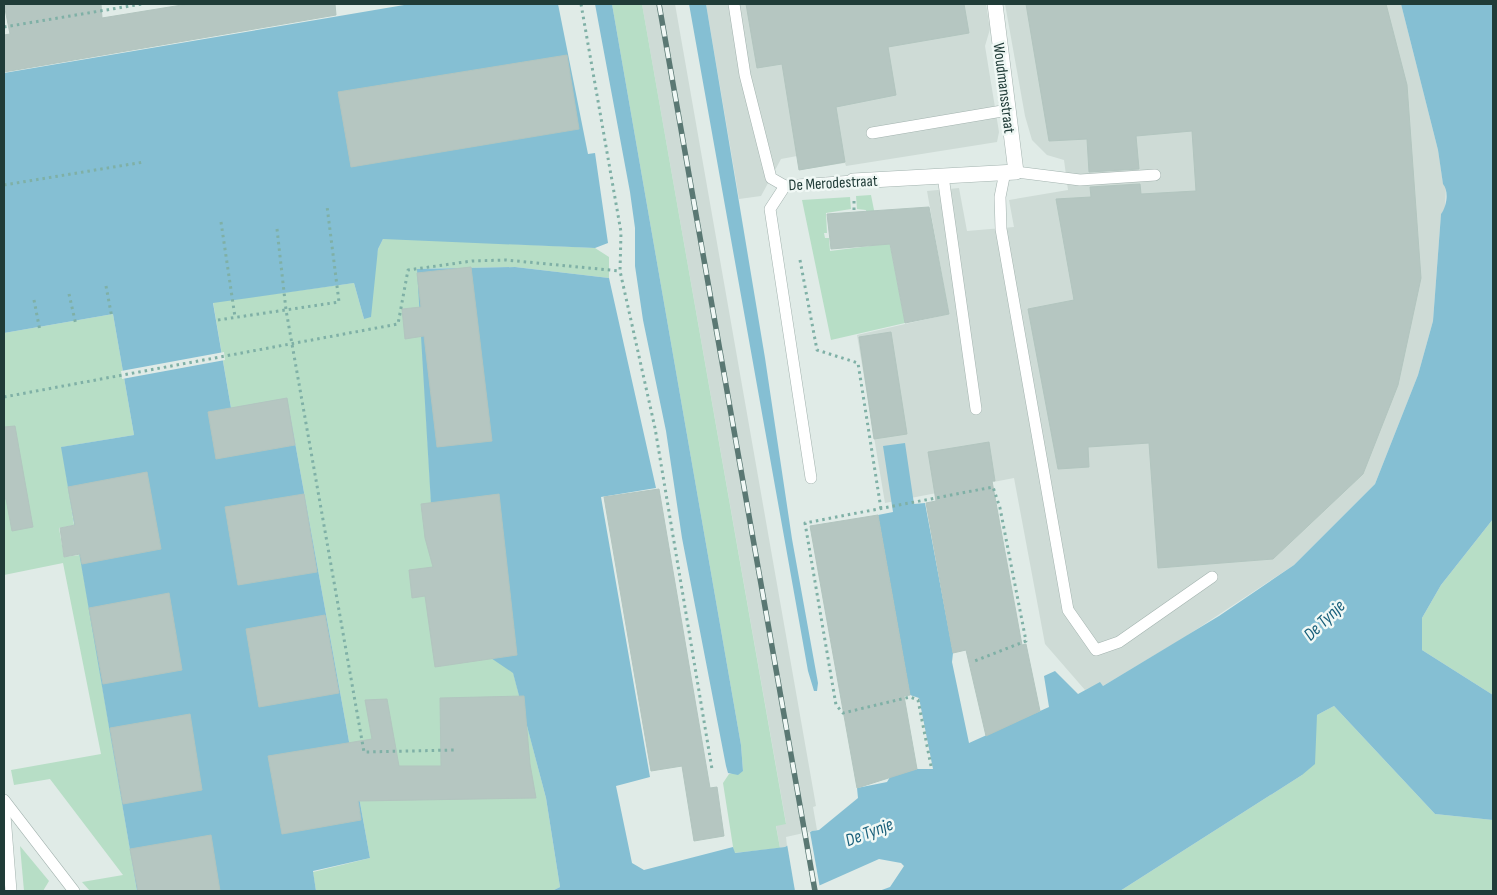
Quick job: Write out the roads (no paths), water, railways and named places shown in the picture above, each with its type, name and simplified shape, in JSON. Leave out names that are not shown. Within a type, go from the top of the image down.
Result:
[{"type":"street","name":"Woudmansstraat","points":[[995,4],[1008,110],[1010,172]]},
{"type":"street","name":"De Merodestraat","points":[[853,181],[1010,172]]},
{"type":"lane","name":"De Merodestraat","points":[[734,4],[745,75],[771,178],[785,186],[853,181]]},
{"type":"lane","points":[[872,133],[1008,110]]},
{"type":"lane","points":[[1155,175],[1080,180],[1010,172],[1000,197],[1001,229],[1068,610],[1096,650],[1119,642],[1212,577]]},
{"type":"lane","points":[[943,176],[976,409]]},
{"type":"lane","points":[[785,186],[770,209],[811,478]]},
{"type":"lane","points":[[4,802],[11,891]]},
{"type":"lane","points":[[4,802],[74,891]]},
{"type":"water","points":[[410,4],[558,4],[588,154],[595,153],[608,243],[595,248],[383,239],[378,249],[371,317],[364,319],[354,283],[213,303],[231,408],[287,398],[370,858],[313,871],[316,891],[137,891],[61,447],[134,435],[113,314],[4,333],[4,73]]},
{"type":"water","points":[[595,4],[612,4],[741,745],[743,771],[738,775],[728,773],[726,766],[682,538],[666,431],[643,320],[635,266],[635,228],[630,192]]},
{"type":"water","points":[[689,4],[706,4],[765,358],[792,539],[818,683],[817,691],[814,691],[808,671]]},
{"type":"water","name":"De Tynje","points":[[1401,4],[1493,4],[1493,519],[1441,585],[1422,618],[1422,650],[1493,695],[1493,820],[1435,814],[1334,706],[1317,715],[1315,764],[1302,775],[1120,891],[879,891],[890,887],[904,866],[901,863],[879,859],[807,891],[552,891],[560,887],[546,798],[513,673],[438,622],[417,269],[515,267],[609,278],[656,488],[601,497],[650,777],[616,786],[632,863],[644,870],[733,847],[735,853],[785,847],[812,831],[819,830],[858,798],[857,788],[887,782],[890,777],[917,769],[933,769],[919,698],[910,695],[878,515],[893,512],[883,446],[905,443],[914,504],[925,503],[953,653],[952,662],[969,743],[1049,707],[1044,676],[1055,671],[1078,694],[1100,682],[1103,686],[1219,616],[1294,565],[1375,484],[1418,375],[1433,321],[1441,214],[1445,207],[1446,199],[1438,150]]},
{"type":"railway","points":[[659,4],[815,891]]}]
